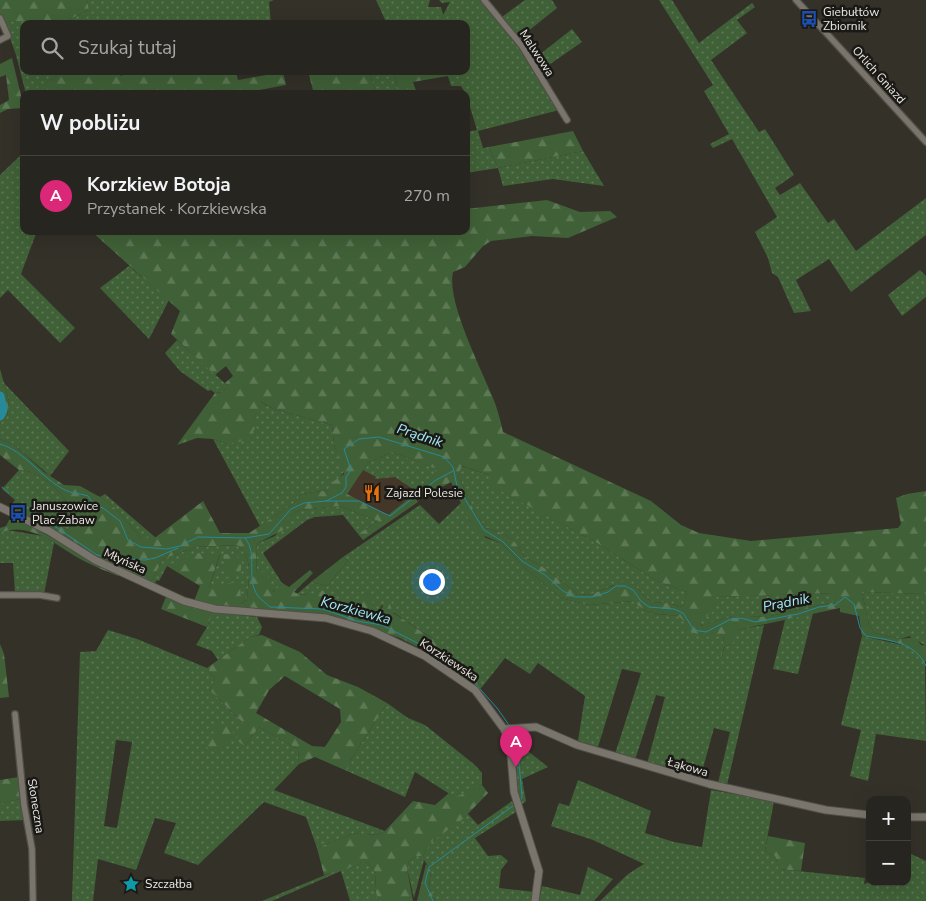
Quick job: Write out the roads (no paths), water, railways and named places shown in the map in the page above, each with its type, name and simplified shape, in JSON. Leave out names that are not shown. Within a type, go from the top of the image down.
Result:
[{"type":"street","name":"Malwowa","points":[[484,0],[522,46],[567,120]]},
{"type":"street","name":"Orlich Gniazd","points":[[796,0],[926,142]]},
{"type":"street","points":[[0,18],[8,36],[0,40]]},
{"type":"street","name":"Młyńska","points":[[0,507],[49,531],[95,560],[184,600],[215,609],[249,613]]},
{"type":"street","points":[[0,595],[57,598]]},
{"type":"street","name":"Korzkiewska","points":[[249,613],[326,618],[372,632],[402,644],[438,664],[475,690],[504,729],[512,752],[514,792],[539,871],[535,901]]},
{"type":"street","name":"Słoneczna","points":[[15,714],[23,795],[32,849],[33,901]]},
{"type":"street","name":"Łąkowa","points":[[504,729],[536,727],[577,745],[708,784],[826,810],[866,815]]},
{"type":"street","points":[[911,817],[926,817]]},
{"type":"waterway","name":"Prądnik","points":[[0,396],[3,410],[0,416]]},
{"type":"waterway","name":"Prądnik","points":[[0,444],[17,452],[56,485],[70,492],[88,496],[94,505],[103,508],[120,521],[128,540],[141,547],[167,549],[180,546],[198,537],[245,538],[269,534],[291,509],[304,503],[326,501],[342,493],[346,487],[346,477],[351,470],[344,449],[359,439],[379,437],[444,457],[453,467],[457,486],[484,530],[502,541],[522,561],[545,575],[563,591],[575,597],[592,597],[608,592],[616,586],[625,586],[633,590],[641,601],[649,607],[674,609],[683,613],[694,630],[706,632],[731,619],[742,618],[755,622],[798,614],[819,607],[835,605],[845,597],[854,604],[860,628],[866,636],[892,641],[908,647],[916,652],[926,666]]},
{"type":"waterway","points":[[326,501],[359,501],[390,516],[436,480],[453,471]]},
{"type":"waterway","points":[[2,487],[9,493]]},
{"type":"waterway","points":[[22,504],[97,555],[110,558],[145,560],[155,558],[178,548]]},
{"type":"waterway","name":"Korzkiewka","points":[[245,538],[251,552],[254,589],[259,597],[270,607],[323,609],[357,621],[382,625],[435,652],[473,681],[509,725]]},
{"type":"waterway","name":"Korzkiewka","points":[[513,732],[517,740],[522,797],[520,801]]},
{"type":"waterway","name":"Korzkiewka","points":[[433,901],[425,883],[429,867],[513,806]]},
{"type":"place","name":"Giebułtów Zbiornik","points":[[809,19]]},
{"type":"place","name":"Zajazd Polesie","points":[[372,493]]},
{"type":"place","name":"Januszowice Plac Zabaw","points":[[18,513]]},
{"type":"place","name":"Korzkiew Botoja","points":[[516,767]]},
{"type":"place","name":"Szczałba","points":[[131,884]]}]
